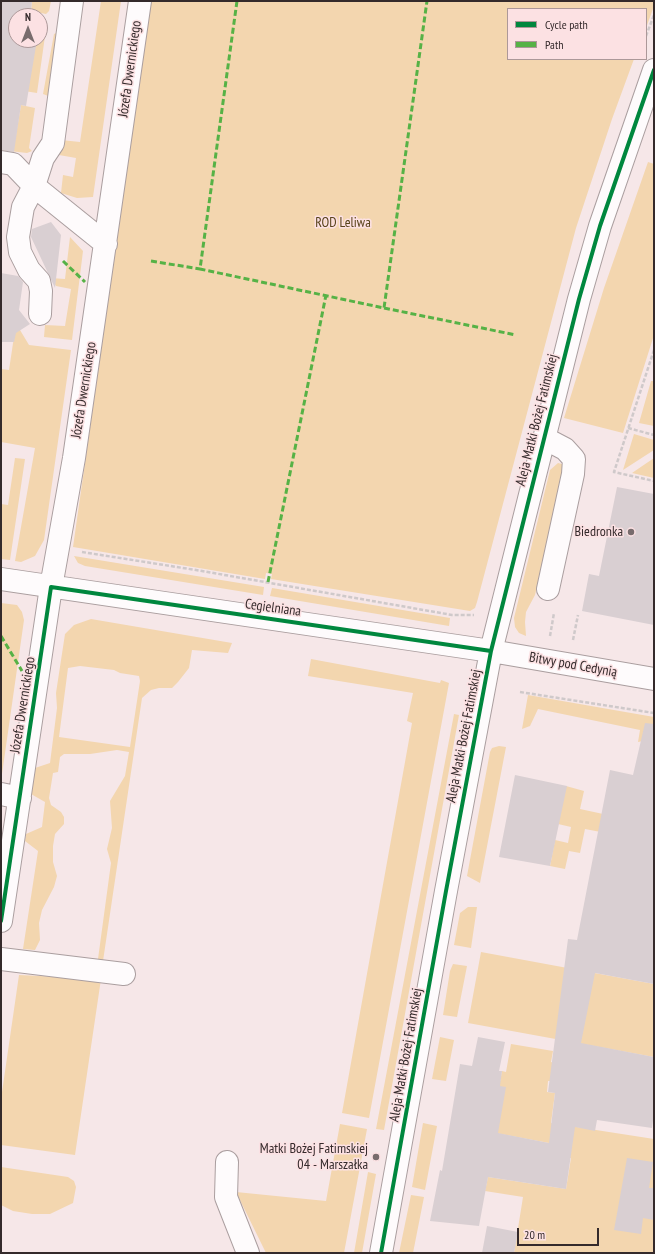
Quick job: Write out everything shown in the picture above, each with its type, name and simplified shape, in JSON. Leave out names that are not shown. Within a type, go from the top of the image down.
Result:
[{"type":"street","points":[[40,314],[42,291],[39,281],[28,270],[20,252],[18,237],[23,207],[34,186],[43,158],[53,143],[72,1]]},
{"type":"street","name":"Józefa Dwernickiego","points":[[1,921],[10,796],[59,549],[106,244],[140,1]]},
{"type":"street","name":"Aleja Matki Bożej Fatimskiej","points":[[381,1253],[491,651],[544,438],[600,226],[653,74]]},
{"type":"street","points":[[1,162],[13,164],[34,186],[106,244]]},
{"type":"street","points":[[544,438],[565,448],[574,460],[574,474],[548,589]]},
{"type":"street","name":"Cegielniana","points":[[1,579],[491,651]]},
{"type":"street","name":"Bitwy pod Cedynią","points":[[491,651],[654,679]]},
{"type":"street","points":[[1,959],[124,974]]},
{"type":"street","points":[[227,1162],[226,1197],[248,1253]]},
{"type":"path","points":[[647,33],[654,15]]},
{"type":"path","points":[[654,350],[614,472],[654,481]]},
{"type":"path","points":[[628,428],[654,435]]},
{"type":"path","points":[[59,549],[202,571],[452,615],[474,615],[478,610]]},
{"type":"path","points":[[550,642],[554,611]]},
{"type":"path","points":[[572,646],[578,616]]},
{"type":"path","points":[[520,692],[654,713]]},
{"type":"green space","points":[[32,1],[51,1],[48,12],[48,8],[31,8]]},
{"type":"green space","points":[[101,1],[121,1],[93,197],[77,198],[61,193],[63,175],[73,177],[76,158],[59,155],[61,140],[80,142]]},
{"type":"green space","name":"ROD Leliwa","points":[[151,1],[654,1],[654,6],[647,25],[647,8],[507,8],[507,60],[634,60],[612,119],[576,228],[475,608],[470,611],[271,579],[272,574],[266,573],[265,579],[73,547]]},
{"type":"green space","points":[[61,31],[51,97],[43,94],[54,34]]},
{"type":"green space","points":[[25,48],[43,48],[37,93],[18,90]]},
{"type":"green space","points":[[21,105],[35,108],[29,148],[32,151],[27,153],[1,150],[16,135]]},
{"type":"green space","points":[[648,162],[654,164],[654,335],[623,433],[564,418],[604,288]]},
{"type":"green space","points":[[70,237],[83,251],[72,340],[44,337],[45,325],[65,326],[71,289],[56,286],[51,278],[65,279]]},
{"type":"green space","points":[[15,330],[20,330],[29,345],[71,350],[44,540],[35,556],[21,562],[15,561],[35,448],[1,442],[1,369],[9,370]]},
{"type":"green space","points":[[651,381],[654,381],[654,426],[639,423]]},
{"type":"green space","points":[[634,434],[654,440],[654,450],[623,470]]},
{"type":"green space","points":[[15,458],[25,459],[10,560],[1,559],[1,504],[8,505]]},
{"type":"green space","points":[[654,458],[654,478],[632,473]]},
{"type":"green space","points":[[558,463],[562,464],[565,471],[535,595],[526,612],[526,636],[519,633],[515,627],[514,618],[550,470]]},
{"type":"green space","points":[[74,556],[264,587],[263,595],[85,566],[78,563]]},
{"type":"green space","points":[[272,588],[450,618],[449,626],[270,596]]},
{"type":"green space","points":[[1,603],[17,605],[22,612],[24,620],[1,781]]},
{"type":"green space","points":[[91,619],[232,643],[228,653],[192,650],[189,668],[172,688],[159,688],[151,690],[142,698],[103,961],[98,959],[111,863],[107,849],[112,828],[110,801],[125,776],[129,752],[117,750],[90,754],[64,754],[60,757],[58,772],[53,773],[49,798],[51,805],[61,812],[64,817],[64,824],[55,834],[53,846],[53,862],[57,876],[54,887],[42,910],[39,923],[40,940],[35,950],[23,949],[38,851],[25,841],[26,834],[42,827],[45,802],[31,794],[35,768],[50,763],[57,708],[56,693],[65,634],[74,625]],"holes":[[[80,666],[114,670],[120,673],[139,676],[140,681],[130,747],[59,737],[68,668]]]},
{"type":"green space","points":[[311,659],[440,683],[441,680],[449,683],[369,1118],[342,1113],[412,723],[407,721],[413,693],[308,676]]},
{"type":"green space","points":[[528,695],[654,717],[654,739],[638,742],[640,730],[538,709],[530,726],[522,729]]},
{"type":"green space","points":[[454,714],[459,715],[384,1130],[376,1129]]},
{"type":"green space","points":[[499,746],[506,747],[480,883],[467,876],[490,752],[492,748]]},
{"type":"green space","points":[[566,786],[584,791],[580,809],[654,825],[637,839],[585,829],[580,853],[569,851],[565,869],[550,866],[555,840],[568,843],[571,827],[558,824]]},
{"type":"green space","points":[[468,907],[477,907],[471,948],[454,945],[460,913]]},
{"type":"green space","points":[[481,952],[654,984],[654,1057],[468,1023]]},
{"type":"green space","points":[[453,964],[467,966],[457,1017],[443,1015],[450,971]]},
{"type":"green space","points":[[19,975],[101,979],[75,1155],[1,1145],[1,1099]]},
{"type":"green space","points":[[440,1037],[454,1040],[446,1081],[432,1079]]},
{"type":"green space","points":[[511,1044],[553,1051],[551,1062],[555,1063],[553,1081],[548,1081],[547,1092],[555,1093],[551,1123],[654,1139],[654,1253],[514,1253],[523,1197],[485,1191],[488,1177],[566,1189],[571,1158],[547,1155],[549,1143],[490,1132],[502,1071],[506,1072]]},
{"type":"green space","points":[[423,1123],[437,1126],[425,1190],[412,1187]]},
{"type":"green space","points":[[340,1124],[367,1129],[344,1253],[266,1253],[236,1192],[326,1201]]},
{"type":"green space","points":[[1,1167],[68,1177],[74,1181],[76,1187],[73,1203],[50,1214],[32,1214],[13,1211],[1,1205]]},
{"type":"green space","points":[[368,1172],[376,1174],[362,1253],[354,1253]]},
{"type":"green space","points":[[411,1195],[424,1197],[413,1253],[399,1253]]},
{"type":"building","points":[[1,1],[32,1],[31,8],[8,8],[8,48],[36,48],[26,106],[21,105],[14,152],[1,150]]},
{"type":"building","points":[[51,222],[61,235],[55,288],[31,237],[32,229]]},
{"type":"building","points":[[1,273],[18,276],[23,282],[19,310],[30,324],[16,333],[14,342],[1,342]]},
{"type":"building","name":"Biedronka","points":[[617,487],[654,494],[654,625],[582,611],[589,574],[599,576]]},
{"type":"building","points":[[645,723],[654,724],[654,984],[595,973],[581,1043],[654,1057],[654,1113],[652,1128],[597,1120],[595,1131],[575,1127],[566,1189],[488,1177],[479,1226],[430,1221],[440,1170],[442,1171],[460,1064],[472,1066],[478,1037],[505,1042],[499,1071],[502,1071],[500,1086],[506,1087],[498,1133],[549,1143],[555,1093],[548,1092],[568,939],[577,940],[610,770],[633,775]]},
{"type":"building","points":[[515,775],[567,786],[550,866],[499,857]]},
{"type":"building","points":[[627,1158],[653,1162],[649,1188],[654,1188],[654,1220],[643,1218],[641,1234],[614,1230]]},
{"type":"building","points":[[487,1226],[518,1232],[514,1253],[482,1253]]},
{"type":"marked path","points":[[237,1],[200,269],[384,308],[427,1]]},
{"type":"marked path","points":[[63,261],[85,282]]},
{"type":"marked path","points":[[151,261],[200,269]]},
{"type":"marked path","points":[[268,582],[326,295]]},
{"type":"marked path","points":[[384,308],[516,335]]},
{"type":"marked path","points":[[1,636],[22,671]]},
{"type":"cycle path","points":[[381,1253],[491,651],[579,299],[600,226],[654,70]]},
{"type":"cycle path","points":[[1,921],[51,587],[491,651]]},
{"type":"place","name":"Biedronka","points":[[631,532]]},
{"type":"place","name":"Matki Bożej Fatimskiej 04 - Marszałka","points":[[376,1157]]}]
